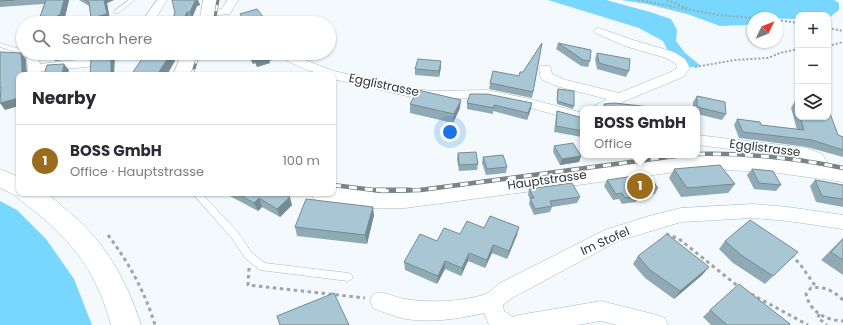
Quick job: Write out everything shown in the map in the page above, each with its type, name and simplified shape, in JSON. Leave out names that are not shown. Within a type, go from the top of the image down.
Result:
[{"type":"street","points":[[152,16],[162,0]]},
{"type":"street","points":[[226,12],[230,3],[234,0]]},
{"type":"street","points":[[208,12],[226,12],[230,16]]},
{"type":"street","points":[[599,31],[630,43],[670,55],[681,62],[684,68],[678,74],[620,98],[605,106]]},
{"type":"street","points":[[34,60],[35,72],[92,60]]},
{"type":"street","points":[[183,72],[188,60]]},
{"type":"street","name":"Egglistrasse","points":[[295,60],[325,72]]},
{"type":"street","points":[[545,69],[546,76],[561,83],[620,98]]},
{"type":"street","name":"Egglistrasse","points":[[336,75],[407,92],[432,95],[488,94],[530,103],[580,117]]},
{"type":"street","name":"Egglistrasse","points":[[700,140],[814,154],[834,172]]},
{"type":"street","name":"Hauptstrasse","points":[[336,195],[368,200],[405,199],[698,161],[742,162],[834,172]]},
{"type":"street","points":[[0,178],[16,186]]},
{"type":"street","points":[[31,196],[49,208],[72,228],[90,249],[105,272],[116,295],[126,325]]},
{"type":"street","name":"Im Stofel","points":[[380,301],[405,309],[433,311],[459,309],[496,317],[505,291],[612,235],[644,224],[682,215],[753,211],[788,214],[843,222]]},
{"type":"street","points":[[519,325],[601,311],[657,325]]},
{"type":"lane","points":[[116,12],[132,0]]},
{"type":"lane","points":[[0,45],[16,50]]},
{"type":"lane","points":[[199,196],[234,234],[249,256],[264,267],[348,278]]},
{"type":"path","points":[[638,0],[718,15],[747,17]]},
{"type":"path","points":[[667,0],[694,11]]},
{"type":"path","points":[[783,21],[795,23]]},
{"type":"path","points":[[831,29],[843,31]]},
{"type":"path","points":[[831,45],[843,42]]},
{"type":"path","points":[[684,68],[735,60],[768,58],[795,49]]},
{"type":"path","points":[[644,224],[679,239],[740,288]]},
{"type":"path","points":[[108,236],[118,247],[135,276],[155,325]]},
{"type":"path","points":[[787,252],[800,264],[816,287]]},
{"type":"path","points":[[249,256],[248,285],[380,301]]},
{"type":"path","points":[[843,300],[828,290],[816,287],[811,288],[806,294],[809,305],[819,314],[828,319],[843,321]]},
{"type":"path","points":[[755,301],[745,292],[808,325]]},
{"type":"path","points":[[819,314],[818,318],[827,325]]},
{"type":"shaded area","points":[[548,0],[606,0],[671,19],[677,30],[676,41],[685,53],[701,66],[684,68],[670,55],[663,41],[639,28]]},
{"type":"shaded area","points":[[621,0],[834,0],[839,3],[839,10],[831,16],[831,12],[795,12],[795,19],[783,19],[783,12],[747,12],[747,25],[720,26],[687,14],[647,4]]},
{"type":"shaded area","points":[[0,201],[17,210],[46,239],[74,279],[92,325],[0,325]]},
{"type":"building","points":[[46,0],[64,0],[60,15],[40,16]]},
{"type":"building","points":[[85,0],[104,0],[107,14],[91,16],[89,2]]},
{"type":"building","points":[[172,0],[197,0],[195,1],[190,12],[187,12],[185,16],[174,16],[175,13]]},
{"type":"building","points":[[257,9],[263,16],[241,16],[240,14]]},
{"type":"building","points":[[542,43],[533,92],[490,83],[493,71],[519,76],[520,72],[523,72]]},
{"type":"building","points":[[558,43],[591,50],[590,61],[583,60]]},
{"type":"building","points":[[0,52],[16,53],[16,60],[21,60],[22,72],[16,72],[16,99],[0,103]]},
{"type":"building","points":[[597,53],[630,59],[629,71],[599,63]]},
{"type":"building","points":[[418,59],[441,61],[439,71],[415,69]]},
{"type":"building","points":[[91,60],[111,60],[111,72],[90,72]]},
{"type":"building","points":[[141,60],[167,60],[159,72],[133,72]]},
{"type":"building","points":[[64,64],[63,72],[45,72],[47,65]]},
{"type":"building","points":[[558,89],[574,91],[574,106],[557,101]]},
{"type":"building","points":[[418,90],[461,100],[454,114],[410,104]]},
{"type":"building","points":[[470,94],[487,94],[532,103],[528,113],[494,105],[494,108],[467,103]]},
{"type":"building","points":[[697,96],[725,102],[726,114],[700,108],[700,106],[697,106]]},
{"type":"building","points":[[614,103],[641,106],[604,106],[604,104]]},
{"type":"building","points":[[557,111],[580,117],[580,130],[556,126]]},
{"type":"building","points":[[831,116],[838,135],[843,137],[843,150],[812,140],[743,132],[737,119],[760,122],[761,125],[804,130],[801,120],[831,120]]},
{"type":"building","points":[[573,143],[580,156],[562,159],[554,146]]},
{"type":"building","points":[[476,152],[478,164],[459,165],[458,153]]},
{"type":"building","points":[[503,155],[507,167],[487,169],[483,157]]},
{"type":"building","points":[[720,165],[735,184],[687,188],[674,169]]},
{"type":"building","points":[[752,169],[773,171],[781,185],[759,183]]},
{"type":"building","points":[[648,174],[658,188],[636,191],[639,196],[625,198],[622,193],[616,194],[607,180]]},
{"type":"building","points":[[815,180],[843,185],[843,199],[822,196]]},
{"type":"building","points":[[572,183],[580,197],[550,201],[552,206],[535,209],[530,198],[534,198],[529,189]]},
{"type":"building","points":[[241,196],[290,197],[277,209],[259,198],[254,203]]},
{"type":"building","points":[[306,199],[373,207],[365,235],[295,227]]},
{"type":"building","points":[[490,216],[519,227],[509,251],[493,245],[487,260],[469,253],[462,268],[445,261],[438,276],[404,262],[420,234],[437,241],[444,228],[460,234],[467,221],[484,228]]},
{"type":"building","points":[[750,220],[798,252],[773,276],[741,255],[725,241]]},
{"type":"building","points":[[667,234],[709,267],[680,291],[650,270],[638,256]]},
{"type":"building","points":[[843,239],[843,260],[831,252]]},
{"type":"building","points":[[739,284],[790,324],[727,325],[710,310]]},
{"type":"building","points":[[334,293],[349,325],[280,325],[277,316]]},
{"type":"railway","points":[[215,16],[218,0]]},
{"type":"railway","points":[[193,72],[197,60]]},
{"type":"railway","points":[[700,154],[734,154],[770,157],[807,161],[843,168]]},
{"type":"railway","points":[[336,185],[382,191],[421,190],[661,158]]},
{"type":"railway","points":[[376,190],[410,190]]},
{"type":"place","name":"BOSS GmbH","points":[[640,186]]}]
